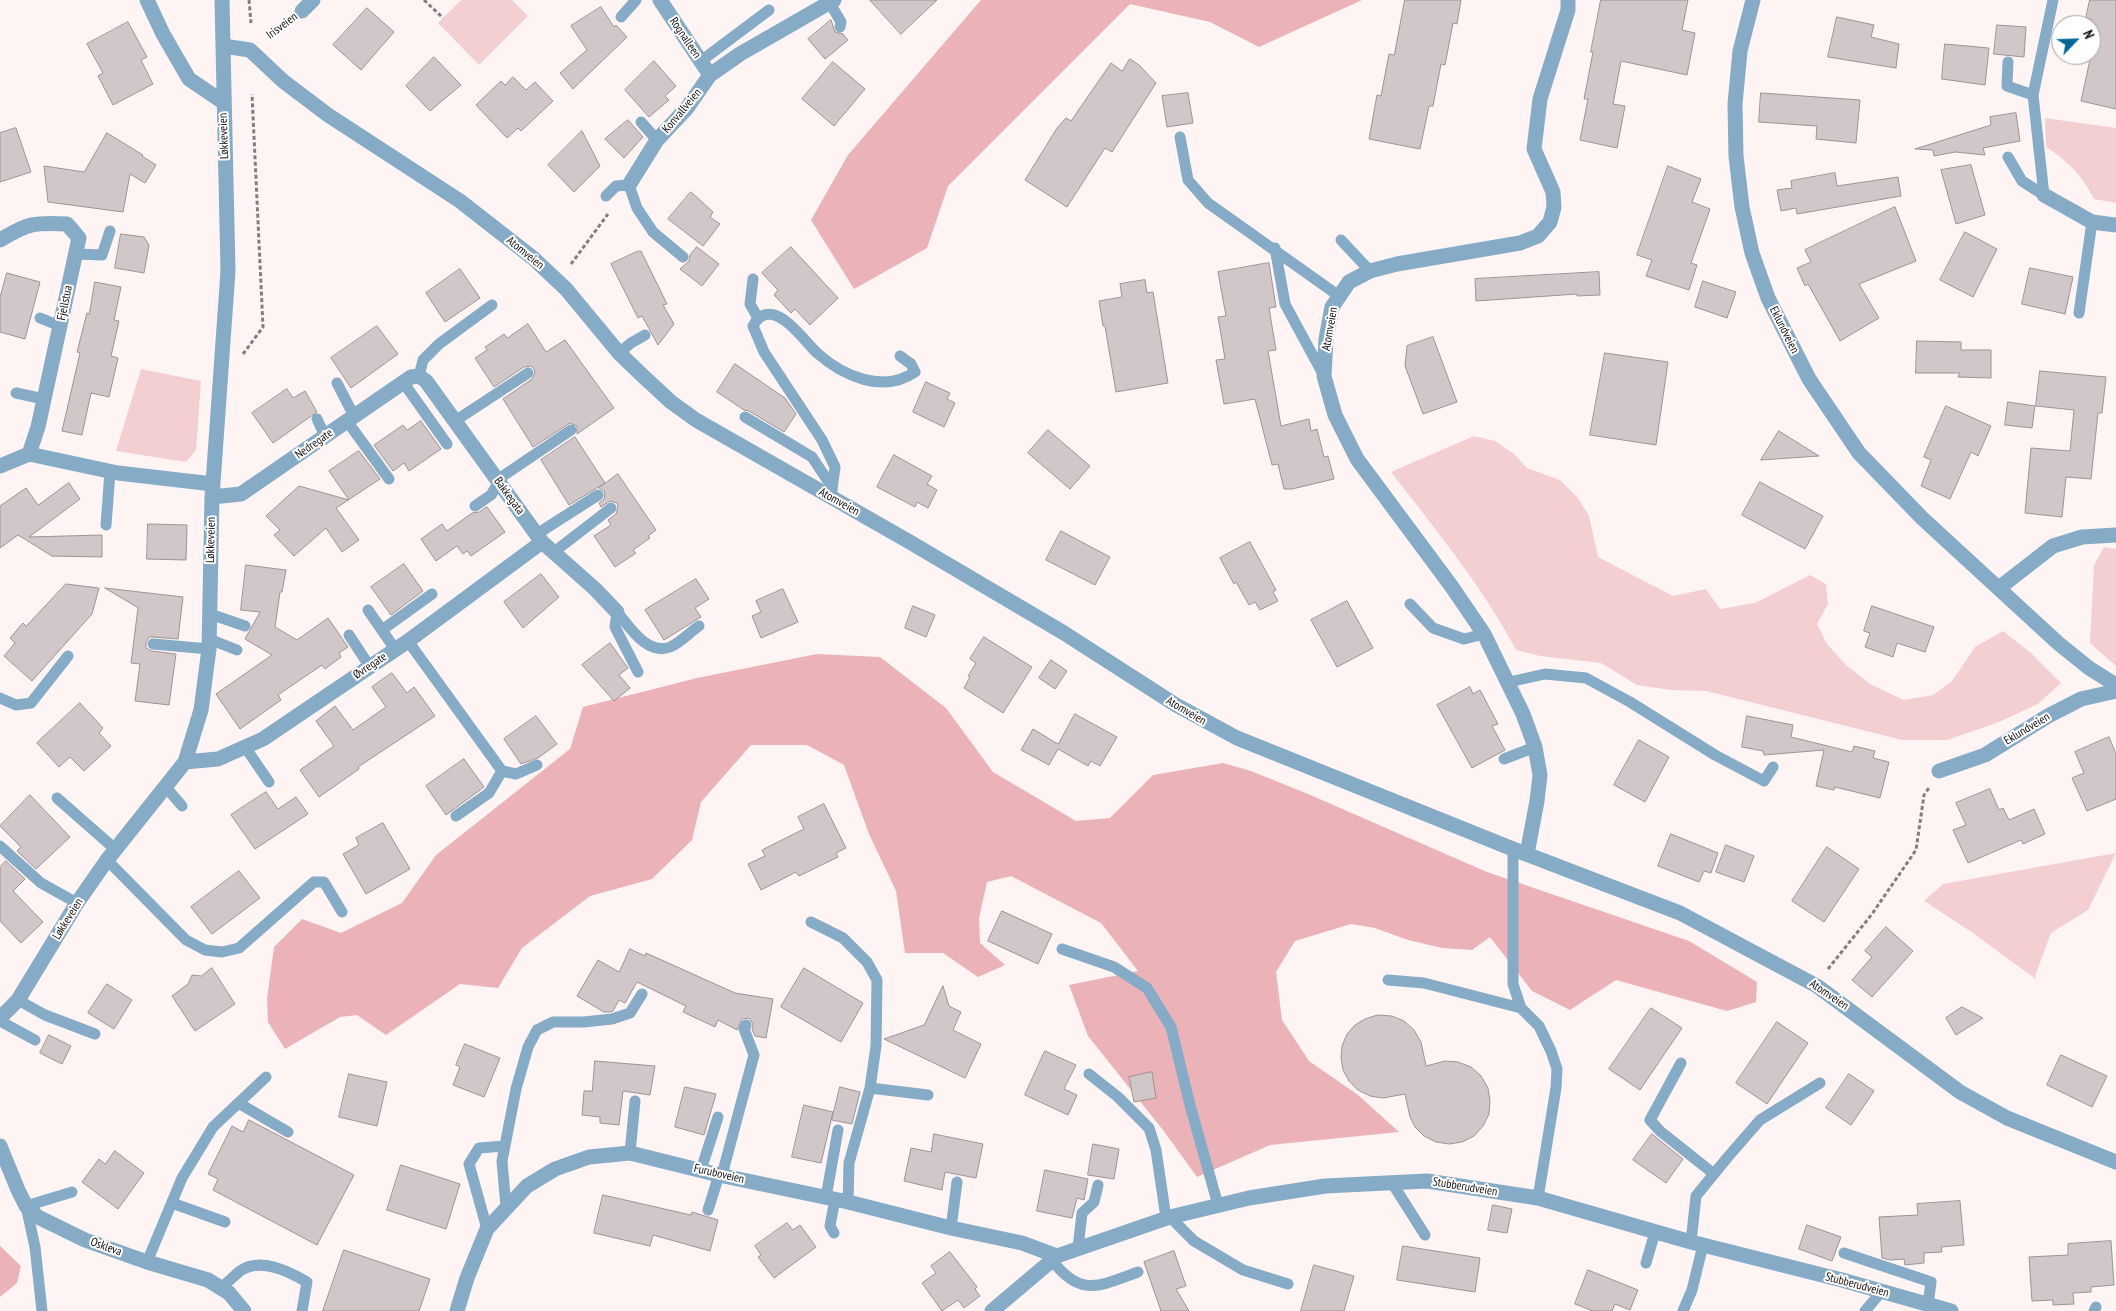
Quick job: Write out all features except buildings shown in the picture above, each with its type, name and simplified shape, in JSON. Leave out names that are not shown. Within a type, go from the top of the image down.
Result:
[{"type":"street","points":[[147,0],[163,34],[189,79],[223,102]]},
{"type":"street","name":"Løkkeveien","points":[[0,1019],[18,1000],[78,903],[111,854],[184,762],[201,710],[209,644],[213,490],[228,271],[222,0]]},
{"type":"street","name":"Rognalleen","points":[[660,0],[710,76]]},
{"type":"street","name":"Atomveien","points":[[1520,851],[1537,801],[1540,775],[1535,747],[1509,682],[1484,634],[1452,587],[1357,459],[1335,415],[1324,376],[1326,340],[1332,307],[1349,282],[1370,271],[1397,264],[1520,243],[1538,236],[1550,222],[1554,207],[1553,192],[1534,149],[1540,99],[1568,10],[1568,0]]},
{"type":"street","name":"Eklundveien","points":[[1753,0],[1740,51],[1735,104],[1736,156],[1742,207],[1752,253],[1768,298],[1809,379],[1859,453],[1922,518],[2058,643],[2116,685]]},
{"type":"street","name":"Konvallveien","points":[[629,185],[657,140],[687,108],[710,76],[740,54],[830,1]]},
{"type":"street","points":[[223,46],[250,50]]},
{"type":"street","name":"Atomveien","points":[[250,50],[283,81],[328,115],[460,201],[533,258],[566,289],[619,352],[671,402],[696,420],[831,492],[1064,633],[1176,705],[1237,738],[1680,913],[1817,986],[1960,1092],[2007,1118],[2116,1162]]},
{"type":"street","points":[[2044,195],[2092,222],[2116,225]]},
{"type":"street","name":"Fjellstua","points":[[0,240],[23,226],[39,223],[66,224],[79,238],[44,399],[29,454]]},
{"type":"street","name":"Nedregate","points":[[213,490],[241,494],[411,379]]},
{"type":"street","name":"Bakkegata","points":[[411,379],[426,381],[540,538],[596,589],[617,612]]},
{"type":"street","points":[[0,466],[29,454],[110,472],[213,490]]},
{"type":"street","points":[[1999,588],[2053,546],[2082,537],[2116,535]]},
{"type":"street","name":"Øvregate","points":[[184,762],[218,760],[263,739],[408,640],[540,538]]},
{"type":"street","name":"Eklundveien","points":[[1939,771],[1985,755],[2048,716],[2081,699],[2116,691]]},
{"type":"street","name":"Oskleva","points":[[0,1146],[26,1206],[38,1217],[85,1240],[147,1262],[208,1280],[222,1287],[239,1303],[244,1311]]},
{"type":"street","name":"Furuboveien","points":[[457,1311],[467,1278],[486,1229],[527,1186],[555,1169],[589,1157],[630,1153],[720,1175],[836,1199],[951,1228],[1022,1242],[1054,1258]]},
{"type":"street","name":"Stubberudveien","points":[[992,1311],[1054,1258],[1168,1218],[1249,1198],[1325,1186],[1428,1181],[1538,1198],[1697,1244],[1882,1291],[1952,1311]]},
{"type":"lane","points":[[621,17],[636,0]]},
{"type":"lane","points":[[2044,195],[2033,95],[2053,0]]},
{"type":"lane","points":[[830,1],[841,22],[840,27]]},
{"type":"lane","points":[[701,62],[770,10]]},
{"type":"lane","points":[[2008,62],[2007,86],[2033,95]]},
{"type":"lane","points":[[642,122],[657,140]]},
{"type":"lane","points":[[1180,137],[1188,180],[1208,204],[1275,248],[1340,296]]},
{"type":"lane","points":[[2008,157],[2022,181],[2044,195]]},
{"type":"lane","points":[[606,196],[616,186],[629,185],[638,208],[653,232],[683,257]]},
{"type":"lane","points":[[2079,313],[2092,222]]},
{"type":"lane","points":[[76,254],[102,255],[110,232]]},
{"type":"lane","points":[[1341,240],[1370,271]]},
{"type":"lane","points":[[1275,248],[1285,304],[1324,376]]},
{"type":"lane","points":[[752,279],[750,304],[758,318]]},
{"type":"lane","points":[[447,444],[411,379],[423,360],[439,344],[492,305]]},
{"type":"lane","points":[[831,492],[835,467],[822,440],[764,352],[753,326],[758,318],[764,314],[775,315],[785,320],[818,354],[838,369],[881,383],[896,382],[915,372],[912,364],[900,356]]},
{"type":"lane","points":[[40,318],[60,326]]},
{"type":"lane","points":[[619,352],[645,335]]},
{"type":"lane","points":[[455,422],[528,373]]},
{"type":"lane","points":[[337,383],[351,418],[389,479]]},
{"type":"lane","points":[[16,393],[44,399]]},
{"type":"lane","points":[[744,417],[812,457],[831,492]]},
{"type":"lane","points":[[317,419],[325,436]]},
{"type":"lane","points":[[475,506],[491,495],[498,481],[571,430]]},
{"type":"lane","points":[[106,526],[110,472]]},
{"type":"lane","points":[[540,538],[598,495]]},
{"type":"lane","points":[[554,552],[611,508]]},
{"type":"lane","points":[[382,630],[432,594]]},
{"type":"lane","points":[[1410,604],[1433,628],[1464,639],[1484,634]]},
{"type":"lane","points":[[368,610],[395,649]]},
{"type":"lane","points":[[617,612],[637,636],[651,647],[669,648],[699,626]]},
{"type":"lane","points":[[617,612],[615,627],[638,672]]},
{"type":"lane","points":[[210,614],[244,626]]},
{"type":"lane","points":[[349,634],[370,666]]},
{"type":"lane","points":[[408,640],[502,771],[516,774],[537,765]]},
{"type":"lane","points":[[152,644],[209,644],[237,650]]},
{"type":"lane","points":[[0,698],[16,705],[31,703],[68,656]]},
{"type":"lane","points":[[1509,682],[1546,674],[1586,678],[1630,702],[1715,755],[1764,781],[1773,767]]},
{"type":"lane","points":[[245,747],[269,782]]},
{"type":"lane","points":[[1504,759],[1535,747]]},
{"type":"lane","points":[[456,816],[488,793],[502,771]]},
{"type":"lane","points":[[166,786],[182,806]]},
{"type":"lane","points":[[57,798],[111,854],[186,940],[205,950],[222,952],[239,948],[314,882],[324,882],[342,912]]},
{"type":"lane","points":[[0,846],[42,884],[78,903]]},
{"type":"lane","points":[[1520,851],[1513,984],[1521,1008],[1539,1026],[1557,1069],[1556,1088],[1538,1198]]},
{"type":"lane","points":[[812,922],[843,938],[867,962],[877,980],[876,1046],[870,1088],[849,1163],[836,1199],[830,1226],[834,1233]]},
{"type":"lane","points":[[1062,949],[1114,967],[1148,988],[1171,1027],[1190,1105],[1218,1205]]},
{"type":"lane","points":[[1388,980],[1424,983],[1521,1008]]},
{"type":"lane","points":[[506,1207],[502,1161],[516,1089],[528,1047],[537,1030],[553,1022],[584,1022],[612,1019],[630,1012],[642,994]]},
{"type":"lane","points":[[18,1000],[45,1015],[95,1034]]},
{"type":"lane","points":[[0,1019],[35,1040]]},
{"type":"lane","points":[[708,1210],[754,1056],[744,1029],[746,1025]]},
{"type":"lane","points":[[1680,1063],[1650,1120],[1660,1131],[1714,1174]]},
{"type":"lane","points":[[1089,1074],[1150,1128],[1156,1150],[1168,1218],[1194,1241],[1243,1270],[1288,1284]]},
{"type":"lane","points":[[147,1262],[182,1178],[213,1127],[240,1104],[266,1077]]},
{"type":"lane","points":[[1683,1311],[1692,1290],[1697,1244],[1696,1196],[1760,1120],[1820,1083]]},
{"type":"lane","points":[[870,1088],[928,1095]]},
{"type":"lane","points":[[630,1153],[635,1101]]},
{"type":"lane","points":[[240,1104],[288,1132]]},
{"type":"lane","points":[[701,1170],[718,1117]]},
{"type":"lane","points":[[836,1199],[838,1130]]},
{"type":"lane","points":[[486,1229],[469,1164],[479,1148],[505,1146]]},
{"type":"lane","points":[[951,1228],[957,1182]]},
{"type":"lane","points":[[1392,1183],[1425,1235]]},
{"type":"lane","points":[[1078,1248],[1082,1213],[1094,1202],[1098,1185]]},
{"type":"lane","points":[[42,1311],[35,1247],[26,1206],[72,1192]]},
{"type":"lane","points":[[172,1203],[225,1222]]},
{"type":"lane","points":[[1646,1263],[1655,1232]]},
{"type":"lane","points":[[1844,1253],[1931,1282],[1928,1304]]},
{"type":"lane","points":[[1054,1258],[1061,1272],[1082,1286],[1102,1286],[1138,1272]]},
{"type":"lane","points":[[222,1287],[241,1270],[260,1264],[289,1272],[307,1282],[302,1311]]},
{"type":"lane","points":[[1865,1311],[1882,1291]]},
{"type":"path","points":[[249,0],[251,24]]},
{"type":"path","points":[[424,0],[443,18]]},
{"type":"path","name":"Irisveien","points":[[250,50],[307,5]]},
{"type":"path","points":[[241,357],[263,327],[252,94]]},
{"type":"path","points":[[571,264],[629,185]]},
{"type":"path","points":[[1817,986],[1872,914],[1916,850],[1924,795],[1939,771]]},
{"type":"shaded area","points":[[461,0],[512,0],[528,16],[479,65],[438,23]]},
{"type":"shaded area","points":[[981,0],[1362,0],[1259,47],[1210,22],[1130,4],[948,186],[927,248],[854,289],[811,220],[848,155]]},
{"type":"shaded area","points":[[2045,118],[2116,128],[2116,203],[2094,199],[2074,169],[2046,147]]},
{"type":"shaded area","points":[[141,369],[201,381],[196,450],[186,462],[116,451]]},
{"type":"shaded area","points":[[1474,436],[1495,441],[1514,454],[1527,468],[1560,480],[1578,498],[1589,516],[1598,557],[1673,596],[1706,589],[1720,609],[1755,603],[1810,575],[1826,584],[1828,604],[1817,624],[1827,644],[1846,665],[1870,684],[1904,700],[1933,695],[1952,681],[1975,647],[2003,631],[2031,653],[2061,683],[2038,704],[1999,722],[1947,740],[1902,740],[1706,691],[1671,690],[1637,685],[1601,663],[1540,656],[1516,650],[1503,626],[1473,581],[1391,472]]},
{"type":"shaded area","points":[[2104,547],[2116,549],[2116,666],[2090,643],[2094,565]]},
{"type":"shaded area","points":[[817,654],[880,657],[946,708],[993,772],[1076,821],[1110,818],[1153,775],[1223,763],[1251,771],[1308,794],[1487,872],[1689,941],[1757,982],[1756,1002],[1727,1011],[1616,980],[1570,1010],[1532,991],[1490,937],[1472,950],[1442,948],[1408,940],[1375,928],[1351,924],[1295,941],[1276,972],[1282,1020],[1309,1061],[1358,1095],[1399,1132],[1270,1145],[1197,1177],[1163,1130],[1088,1036],[1069,985],[1138,971],[1101,923],[1011,876],[987,882],[979,918],[980,943],[1005,965],[978,977],[943,953],[905,953],[896,891],[869,834],[844,765],[807,745],[751,745],[701,802],[692,840],[652,879],[590,896],[522,948],[498,988],[460,984],[386,1035],[357,1015],[340,1017],[285,1049],[268,1022],[267,999],[274,947],[302,919],[341,933],[402,903],[436,855],[570,749],[583,707],[697,678]]},
{"type":"shaded area","points":[[2116,853],[2088,910],[2051,933],[2035,976],[2037,980],[1973,933],[1924,901],[1943,884]]},
{"type":"shaded area","points":[[0,1246],[21,1266],[17,1283],[0,1297]]}]
